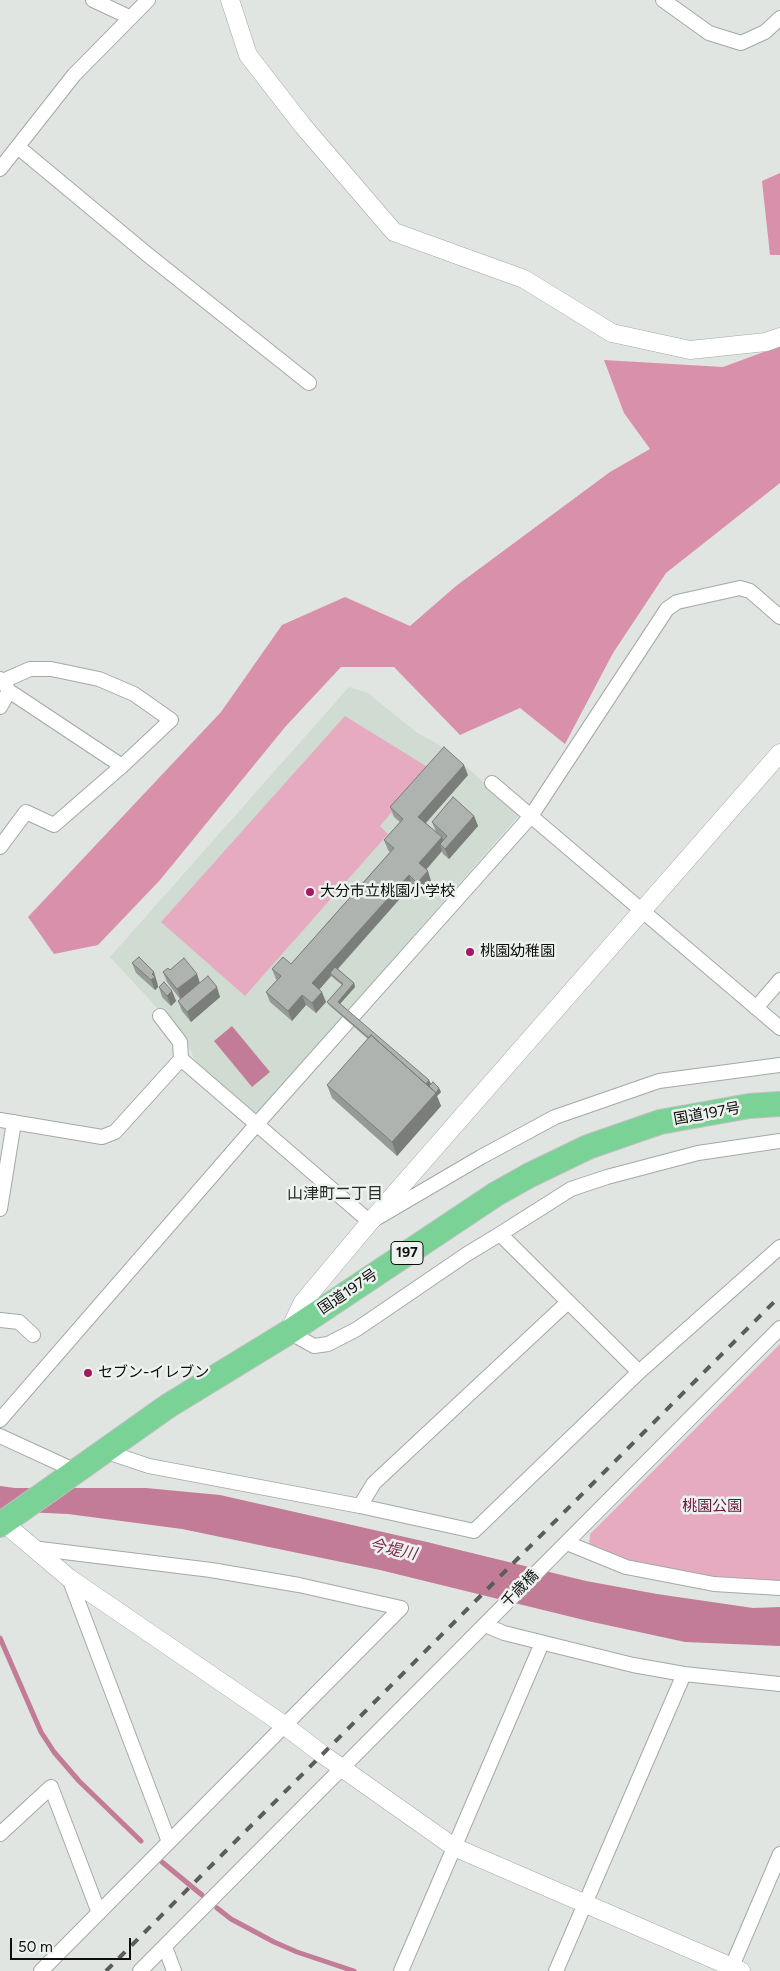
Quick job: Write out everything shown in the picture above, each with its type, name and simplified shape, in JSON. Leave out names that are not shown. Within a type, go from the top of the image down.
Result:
[{"type":"highway","name":"国道197号","points":[[5,1522],[168,1406],[289,1332],[496,1194],[561,1159],[588,1147],[660,1122],[749,1106],[780,1104]]},
{"type":"street","points":[[92,0],[129,17]]},
{"type":"street","points":[[0,169],[74,75],[129,17],[148,0]]},
{"type":"street","points":[[230,0],[248,55],[303,126],[394,232],[524,279],[612,332],[690,350],[766,342],[780,338]]},
{"type":"street","points":[[667,1],[708,33],[741,43],[765,32],[780,18]]},
{"type":"street","points":[[18,147],[309,383]]},
{"type":"street","points":[[0,1420],[256,1125],[531,816],[667,609],[677,602],[740,588],[750,591],[780,617]]},
{"type":"street","points":[[0,847],[26,812],[54,825],[122,766],[171,720],[134,694],[99,678],[51,669],[30,669],[4,684]]},
{"type":"street","points":[[0,707],[4,684]]},
{"type":"street","points":[[4,684],[122,766]]},
{"type":"street","points":[[780,754],[370,1222],[303,1302],[289,1332],[314,1346],[328,1344],[357,1329],[467,1254],[572,1189],[607,1177],[698,1153],[780,1141]]},
{"type":"street","points":[[492,783],[780,1028]]},
{"type":"street","points":[[756,1008],[780,980]]},
{"type":"street","points":[[160,1016],[180,1042],[181,1059],[370,1222]]},
{"type":"street","points":[[0,1209],[7,1121],[102,1137],[115,1132],[181,1059]]},
{"type":"street","points":[[370,1222],[481,1157],[556,1117],[659,1082],[780,1065]]},
{"type":"street","points":[[500,1234],[639,1372]]},
{"type":"street","points":[[104,1451],[149,1466],[360,1506],[474,1531],[639,1372],[780,1247]]},
{"type":"street","points":[[360,1506],[374,1483],[568,1302]]},
{"type":"street","points":[[0,1320],[19,1322],[33,1335]]},
{"type":"street","name":"千歳橋","points":[[140,1971],[780,1328]]},
{"type":"street","points":[[2,1439],[71,1474]]},
{"type":"street","points":[[5,1522],[32,1548],[69,1578],[284,1725],[341,1768],[454,1847],[734,1970],[780,1854]]},
{"type":"street","points":[[568,1542],[626,1567],[714,1584],[780,1588]]},
{"type":"street","points":[[32,1548],[211,1570],[298,1585],[400,1608],[41,1971]]},
{"type":"street","points":[[69,1578],[169,1842]]},
{"type":"street","points":[[485,1625],[504,1633],[633,1665],[684,1674],[780,1684]]},
{"type":"street","points":[[401,1971],[542,1643]]},
{"type":"street","points":[[556,1971],[684,1674]]},
{"type":"street","points":[[0,1834],[51,1787],[99,1913]]},
{"type":"street","points":[[165,1947],[174,1971]]},
{"type":"shaded area","points":[[780,173],[780,255],[770,255],[762,181]]},
{"type":"shaded area","points":[[780,346],[780,483],[666,573],[613,653],[565,744],[520,708],[460,735],[394,667],[341,667],[286,726],[160,880],[98,945],[54,954],[28,917],[221,712],[282,625],[345,597],[410,626],[456,586],[610,472],[650,449],[624,413],[604,360],[723,367]]},
{"type":"shaded area","name":"大分市立桃園小学校","points":[[349,687],[368,693],[416,732],[446,749],[520,814],[261,1110],[254,1112],[195,1061],[186,1039],[110,957]]},
{"type":"green space","points":[[345,716],[429,768],[380,826],[388,834],[245,996],[161,922]]},
{"type":"green space","name":"桃園公園","points":[[780,1344],[780,1581],[754,1581],[649,1569],[589,1546],[590,1534]]},
{"type":"water","points":[[232,1026],[270,1072],[252,1087],[214,1041]]},
{"type":"water","name":"今堤川","points":[[0,1486],[15,1488],[146,1488],[220,1495],[427,1542],[586,1581],[657,1594],[753,1608],[780,1607],[780,1646],[685,1642],[588,1621],[380,1570],[182,1529],[68,1514],[0,1511]]},
{"type":"building","points":[[444,747],[464,765],[418,817],[442,837],[419,863],[428,871],[417,883],[409,875],[312,983],[322,992],[312,1003],[302,995],[288,1011],[266,992],[281,976],[272,969],[283,957],[291,964],[394,848],[384,840],[403,819],[390,807]]},
{"type":"building","points":[[453,797],[474,816],[445,849],[440,844],[447,836],[432,822]]},
{"type":"building","points":[[139,957],[154,972],[152,974],[155,977],[151,980],[132,963]]},
{"type":"building","points":[[184,958],[197,974],[177,989],[163,972],[168,968],[170,970]]},
{"type":"building","points":[[335,967],[354,983],[338,1002],[429,1080],[426,1084],[371,1035],[369,1038],[327,1002],[343,984],[330,973]]},
{"type":"building","points":[[208,976],[217,987],[187,1012],[178,1001]]},
{"type":"building","points":[[164,982],[172,991],[167,996],[159,987]]},
{"type":"building","points":[[371,1035],[436,1093],[392,1142],[327,1085]]},
{"type":"building","points":[[433,1082],[439,1088],[436,1093],[429,1086]]},
{"type":"waterway","points":[[0,1638],[41,1732],[54,1752],[79,1781],[141,1841]]},
{"type":"waterway","points":[[162,1862],[202,1895]]},
{"type":"waterway","points":[[217,1908],[231,1919],[274,1942],[297,1952],[354,1971]]},
{"type":"railway","points":[[106,1971],[780,1296]]},
{"type":"place","name":"大分市立桃園小学校","points":[[310,892]]},
{"type":"place","name":"桃園幼稚園","points":[[470,952]]},
{"type":"place","name":"セブン-イレブン","points":[[88,1373]]},
{"type":"district","name":"山津町二丁目","points":[[335,1194]]}]
